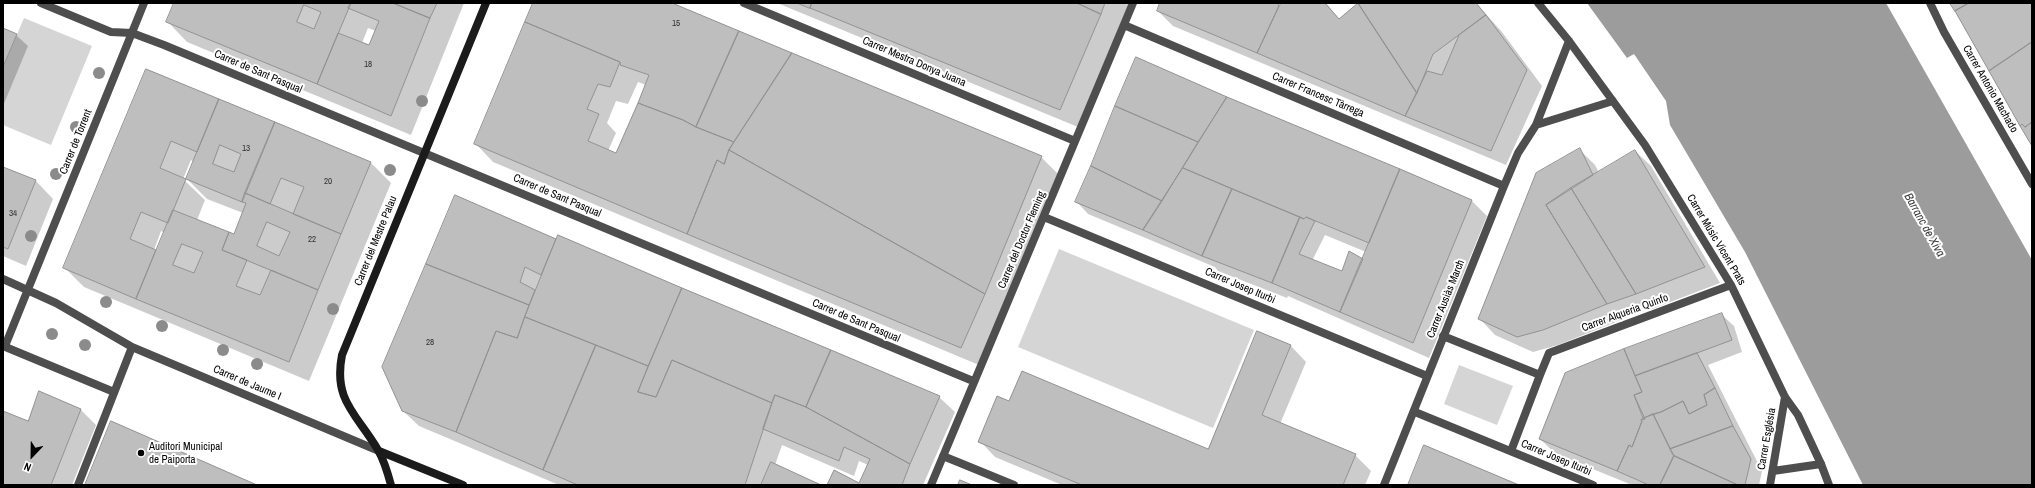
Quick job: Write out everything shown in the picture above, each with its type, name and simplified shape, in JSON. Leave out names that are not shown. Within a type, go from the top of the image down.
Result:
[{"type":"street","name":"Carrer de Sant Pasqual","points":[[41,3],[111,32],[132,33],[973,381]]},
{"type":"street","name":"Carrer de Torrent","points":[[28,290],[144,3]]},
{"type":"street","name":"Carrer del Mestre Palau","points":[[391,485],[379,451],[348,408],[340,386],[339,370],[345,348],[486,3]]},
{"type":"street","name":"Carrer Mestra Donya Juana","points":[[744,3],[1075,141]]},
{"type":"street","name":"Carrer del Doctor Fleming","points":[[931,485],[973,381],[1044,217],[1133,3]]},
{"type":"street","name":"Carrer Músic Vicent Prats","points":[[1538,3],[1569,41],[1645,145],[1731,285],[1785,398],[1798,415],[1829,485]]},
{"type":"street","name":"Carrer Antonio Machado","points":[[1930,3],[1944,32],[2032,184]]},
{"type":"street","name":"Carrer Francesc Tàrrega","points":[[1124,25],[1504,186]]},
{"type":"street","name":"Carrer Ausiàs March","points":[[1384,485],[1415,412],[1427,376],[1504,186],[1518,153],[1536,125],[1569,41]]},
{"type":"street","points":[[1536,125],[1614,101]]},
{"type":"street","name":"Carrer Josep Iturbi","points":[[1044,217],[1427,376]]},
{"type":"street","name":"Carrer de Jaume I","points":[[3,279],[28,290],[132,346],[463,485]]},
{"type":"street","name":"Carrer Alqueria Quinfo","points":[[1511,450],[1549,353],[1731,285]]},
{"type":"street","points":[[28,290],[4,346],[114,392]]},
{"type":"street","points":[[1443,336],[1540,375]]},
{"type":"street","points":[[78,485],[132,346]]},
{"type":"street","name":"Carrer Església","points":[[1770,485],[1785,398]]},
{"type":"street","name":"Carrer Josep Iturbi","points":[[1415,412],[1511,450],[1593,485]]},
{"type":"street","points":[[942,456],[1014,485]]},
{"type":"street","points":[[1773,471],[1820,464]]},
{"type":"shaded area","points":[[24,18],[92,46],[51,145],[3,125],[3,67]]},
{"type":"shaded area","points":[[1059,249],[1254,330],[1213,428],[1018,347]]},
{"type":"shaded area","points":[[1459,365],[1513,386],[1497,425],[1444,404]]},
{"type":"water","name":"Barranc de Xiva","points":[[1587,3],[1886,3],[2032,260],[2032,485],[1863,485],[1745,252],[1670,125],[1666,101],[1634,54],[1627,58]]},
{"type":"building","points":[[174,3],[351,3],[317,84],[166,22]],"holes":[[[304,5],[321,12],[314,29],[297,22]]]},
{"type":"building","points":[[351,3],[393,3],[430,18],[391,116],[317,84],[338,33],[369,45],[379,21],[348,8]]},
{"type":"building","points":[[393,3],[437,3],[430,18]]},
{"type":"building","points":[[533,3],[672,3],[739,31],[696,127],[683,120],[638,103],[649,75],[620,65],[620,62],[525,22]]},
{"type":"building","points":[[797,3],[812,3],[810,8]]},
{"type":"building","points":[[812,3],[1077,3],[1101,14],[1060,110],[810,8]]},
{"type":"building","points":[[1077,3],[1105,3],[1101,14]]},
{"type":"building","points":[[1160,3],[1277,3],[1279,6],[1257,53],[1157,11]]},
{"type":"building","points":[[1282,3],[1325,3],[1339,19],[1358,3],[1417,93],[1405,116],[1257,53],[1279,6]]},
{"type":"building","points":[[1358,3],[1476,3],[1486,15],[1433,54],[1417,93]]},
{"type":"building","points":[[1950,3],[1969,3],[1955,11]]},
{"type":"building","points":[[1969,3],[2032,3],[2032,42],[1989,71],[1955,11]]},
{"type":"building","points":[[1486,15],[1527,70],[1491,151],[1405,116],[1427,71],[1442,75],[1459,35]]},
{"type":"building","points":[[525,22],[620,62],[610,87],[598,84],[587,109],[599,114],[588,141],[616,153],[638,103],[734,142],[729,150],[724,164],[717,160],[687,234],[474,144]]},
{"type":"building","points":[[3,28],[17,34],[3,67]]},
{"type":"building","points":[[739,31],[792,53],[734,142],[696,127]]},
{"type":"building","points":[[2032,42],[2032,122],[2025,127],[2022,124],[2020,126],[1989,71]]},
{"type":"building","points":[[792,53],[1042,156],[985,294],[729,150]]},
{"type":"building","points":[[1136,57],[1227,97],[1198,142],[1115,106]]},
{"type":"building","points":[[146,69],[219,99],[197,152],[171,141],[160,168],[186,179],[168,223],[141,212],[130,239],[156,250],[136,299],[63,268]]},
{"type":"building","points":[[1227,97],[1400,169],[1369,243],[1306,217],[1304,219],[1183,168]]},
{"type":"building","points":[[219,99],[275,122],[242,202],[186,179]],"holes":[[[220,145],[241,154],[234,172],[213,164]]]},
{"type":"building","points":[[1115,106],[1198,142],[1162,201],[1091,166]]},
{"type":"building","points":[[275,122],[371,162],[341,234],[293,214],[304,187],[281,178],[270,204],[245,193]]},
{"type":"building","points":[[2032,122],[2032,146],[2020,126],[2022,124],[2025,127]]},
{"type":"building","points":[[1580,148],[1593,175],[1546,205],[1607,304],[1543,330],[1517,337],[1478,319],[1536,173]]},
{"type":"building","points":[[729,150],[985,294],[961,348],[687,234],[717,160],[724,164]]},
{"type":"building","points":[[1635,150],[1705,267],[1636,294],[1571,188]]},
{"type":"building","points":[[1091,166],[1162,201],[1143,230],[1075,202]]},
{"type":"building","points":[[3,167],[36,180],[8,249],[3,247]]},
{"type":"building","points":[[1183,168],[1232,189],[1202,256],[1143,230]]},
{"type":"building","points":[[1400,169],[1472,200],[1413,343],[1340,312]]},
{"type":"building","points":[[1571,188],[1636,294],[1607,304],[1546,205]]},
{"type":"building","points":[[1232,189],[1300,217],[1272,283],[1202,256]]},
{"type":"building","points":[[245,193],[341,234],[318,290],[222,250],[229,232],[234,234],[246,203],[242,202]],"holes":[[[267,222],[290,232],[279,256],[257,246]]]},
{"type":"building","points":[[455,195],[556,239],[541,275],[525,267],[520,282],[535,290],[529,305],[426,264]]},
{"type":"building","points":[[173,210],[229,232],[222,250],[247,260],[236,286],[260,295],[271,270],[318,290],[289,362],[136,299]],"holes":[[[182,244],[203,252],[194,273],[173,265]]]},
{"type":"building","points":[[1300,217],[1304,219],[1306,217],[1315,221],[1299,254],[1342,271],[1349,251],[1363,259],[1340,312],[1272,283]]},
{"type":"building","points":[[558,235],[682,288],[648,366],[525,317]]},
{"type":"building","points":[[426,264],[529,305],[517,338],[496,331],[456,432],[402,411],[382,367]]},
{"type":"building","points":[[682,288],[831,350],[806,407],[775,395],[772,403],[672,360],[656,397],[638,392]]},
{"type":"building","points":[[1722,313],[1732,340],[1635,376],[1624,349]]},
{"type":"building","points":[[525,317],[596,345],[543,470],[456,432],[496,331],[517,338]]},
{"type":"building","points":[[1257,331],[1291,345],[1262,415],[1356,454],[1343,485],[1082,485],[978,442],[997,396],[1009,401],[1022,371],[1208,449]]},
{"type":"building","points":[[596,345],[648,366],[638,392],[656,397],[672,360],[772,403],[745,485],[578,485],[543,470]]},
{"type":"building","points":[[1624,349],[1642,392],[1634,395],[1645,419],[1641,420],[1642,421],[1632,447],[1629,445],[1617,471],[1539,439],[1565,373]]},
{"type":"building","points":[[831,350],[940,396],[910,464],[806,407]]},
{"type":"building","points":[[1697,353],[1715,388],[1704,395],[1707,405],[1689,414],[1683,401],[1661,412],[1643,418],[1634,395],[1642,392],[1635,376]]},
{"type":"building","points":[[1715,388],[1733,426],[1670,449],[1653,414],[1661,412],[1683,401],[1689,414],[1707,405],[1704,395]]},
{"type":"building","points":[[39,391],[81,409],[51,485],[3,485],[3,411],[28,421]]},
{"type":"building","points":[[775,395],[806,407],[910,464],[902,485],[827,485],[834,470],[859,483],[870,459],[844,447],[839,461],[763,429]]},
{"type":"building","points":[[1653,414],[1674,456],[1660,485],[1649,485],[1617,471],[1629,445],[1632,447],[1642,421],[1641,420]]},
{"type":"building","name":"Auditori Municipal de Paiporta","points":[[111,421],[257,485],[85,485]]},
{"type":"building","points":[[1733,426],[1751,459],[1745,485],[1738,485],[1673,455],[1670,449]]},
{"type":"building","points":[[1424,445],[1519,485],[1408,485]]},
{"type":"building","points":[[1674,456],[1738,485],[1660,485]]},
{"type":"building","points":[[771,462],[821,485],[761,485]]},
{"type":"building","points":[[960,480],[972,485],[958,485]]},
{"type":"place","name":"Auditori Municipal de Paiporta","points":[[141,453]]}]
